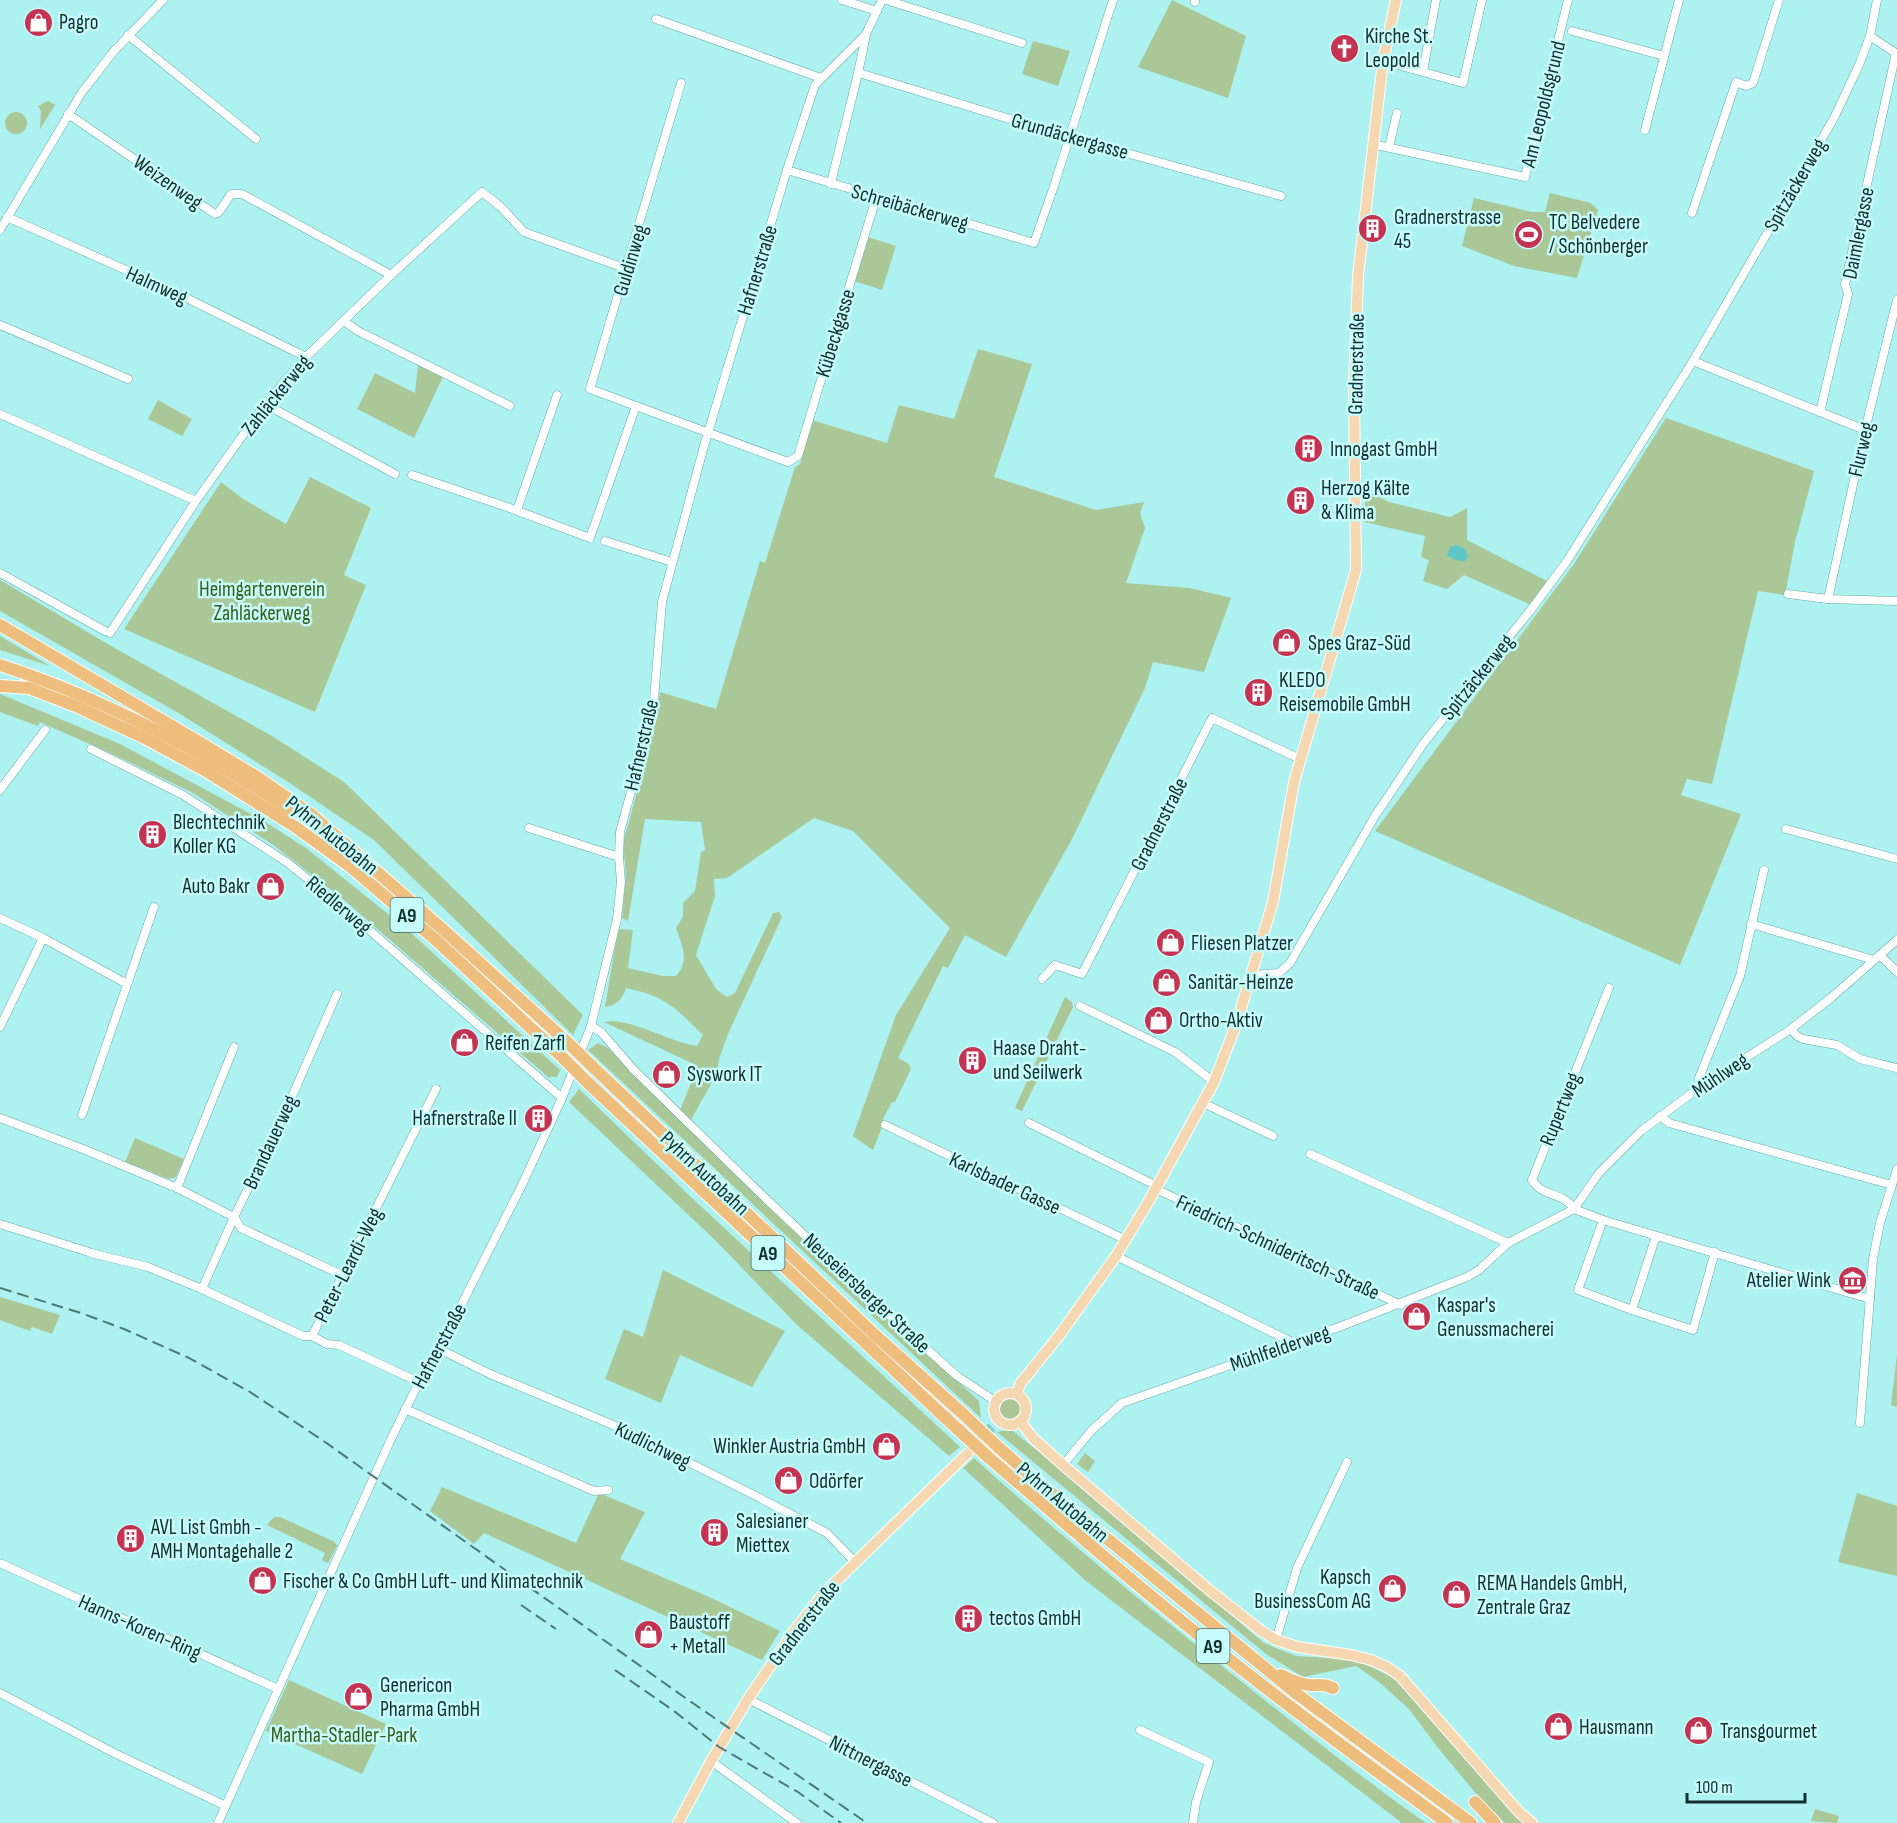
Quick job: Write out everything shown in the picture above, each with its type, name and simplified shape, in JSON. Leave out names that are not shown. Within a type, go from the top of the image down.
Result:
[{"type":"highway","name":"Pyhrn Autobahn","points":[[0,625],[260,779],[312,815],[441,927],[566,1041],[875,1335],[1039,1483],[1353,1737],[1471,1823]]},
{"type":"highway","points":[[0,665],[99,703],[147,725],[254,786],[351,848]]},
{"type":"highway","points":[[0,676],[29,688]]},
{"type":"highway","name":"Pyhrn Autobahn","points":[[0,686],[29,688],[78,707],[145,738],[206,771],[294,826],[352,868],[437,941],[861,1341],[988,1457],[1228,1659],[1447,1823]]},
{"type":"highway","points":[[1262,1665],[1291,1680],[1309,1685],[1324,1684],[1334,1688]]},
{"type":"highway","points":[[1475,1802],[1496,1823]]},
{"type":"main road","name":"Gradnerstraße","points":[[1017,1394],[1020,1384],[1058,1337],[1116,1256],[1157,1187],[1214,1082],[1232,1038],[1253,975],[1273,902],[1294,782],[1356,570],[1355,329],[1358,276],[1383,61],[1396,0]]},
{"type":"main road","points":[[1007,1393],[1017,1394],[1026,1406],[1025,1414],[1020,1421],[1010,1425],[995,1424],[994,1409],[999,1396],[1007,1393]]},
{"type":"main road","points":[[1020,1421],[1033,1438],[1063,1465],[1208,1589],[1260,1630],[1276,1640],[1298,1647],[1360,1657],[1387,1667],[1400,1677],[1519,1812],[1532,1823]]},
{"type":"main road","name":"Gradnerstraße","points":[[678,1823],[748,1699],[794,1631],[823,1594],[968,1452]]},
{"type":"street","points":[[0,230],[68,114],[98,70],[128,35],[163,0]]},
{"type":"street","points":[[842,0],[878,11]]},
{"type":"street","points":[[884,0],[1022,43]]},
{"type":"street","name":"Hafnerstraße","points":[[218,1823],[405,1409],[439,1349],[521,1187],[562,1098],[591,1026],[616,920],[621,882],[620,832],[654,699],[662,602],[708,433],[815,85],[866,34],[884,0]]},
{"type":"street","points":[[1069,137],[1113,0]]},
{"type":"street","points":[[1423,71],[1436,0]]},
{"type":"street","points":[[1383,61],[1462,83],[1482,0]]},
{"type":"street","name":"Am Leopoldsgrund","points":[[1372,144],[1525,177],[1568,0]]},
{"type":"street","points":[[1646,130],[1679,0]]},
{"type":"street","points":[[1692,213],[1736,82],[1746,86],[1753,83],[1779,0]]},
{"type":"street","name":"Spitzäckerweg","points":[[1253,975],[1280,973],[1290,963],[1375,816],[1405,771],[1565,563],[1693,361],[1834,118],[1870,36],[1877,0]]},
{"type":"street","points":[[656,19],[821,78]]},
{"type":"street","points":[[1572,31],[1664,56]]},
{"type":"street","points":[[831,184],[846,116],[859,73],[866,34]]},
{"type":"street","points":[[128,35],[256,139]]},
{"type":"street","points":[[1870,36],[1896,53]]},
{"type":"street","name":"Daimlergasse","points":[[1820,412],[1848,294],[1845,284],[1896,53]]},
{"type":"street","name":"Grundäckergasse","points":[[859,73],[1069,137],[1281,196]]},
{"type":"street","name":"Guldinweg","points":[[681,83],[590,389],[788,462]]},
{"type":"street","points":[[1389,147],[1396,113]]},
{"type":"street","name":"Weizenweg","points":[[68,114],[215,214],[219,212],[231,194],[242,194],[391,275]]},
{"type":"street","name":"Schreibäckerweg","points":[[787,170],[1034,243],[1069,137]]},
{"type":"street","name":"Zahläckerweg","points":[[0,573],[107,632],[265,404],[306,357],[482,192],[501,207],[524,232],[627,269]]},
{"type":"street","name":"Kübeckgasse","points":[[788,462],[798,456],[876,198]]},
{"type":"street","name":"Halmweg","points":[[7,218],[165,287],[306,357]]},
{"type":"street","name":"Flurweg","points":[[1828,599],[1865,430],[1897,300]]},
{"type":"street","points":[[344,321],[358,331],[510,406]]},
{"type":"street","points":[[0,325],[129,379]]},
{"type":"street","points":[[1693,361],[1865,430]]},
{"type":"street","points":[[517,510],[557,395]]},
{"type":"street","points":[[265,404],[395,474]]},
{"type":"street","points":[[412,475],[517,510],[590,538],[636,406]]},
{"type":"street","points":[[0,414],[196,501]]},
{"type":"street","points":[[605,542],[672,562]]},
{"type":"street","points":[[1788,594],[1828,599],[1897,601]]},
{"type":"street","name":"Gradnerstraße","points":[[1042,979],[1054,966],[1082,974],[1212,718],[1300,759]]},
{"type":"street","points":[[0,790],[45,730]]},
{"type":"street","name":"Riedlerweg","points":[[91,749],[183,795],[280,857],[352,915],[562,1098]]},
{"type":"street","points":[[529,828],[619,857]]},
{"type":"street","points":[[1786,829],[1897,859]]},
{"type":"street","points":[[1700,1088],[1700,1078],[1740,976],[1764,870]]},
{"type":"street","points":[[81,1115],[154,906]]},
{"type":"street","points":[[0,918],[43,938],[127,984]]},
{"type":"street","points":[[1751,924],[1877,958],[1897,972]]},
{"type":"street","points":[[0,1027],[43,938]]},
{"type":"street","name":"Mühlweg","points":[[1574,1209],[1595,1178],[1615,1155],[1660,1116],[1791,1029],[1897,940]]},
{"type":"street","name":"Rupertweg","points":[[1574,1209],[1570,1202],[1535,1186],[1532,1180],[1609,988]]},
{"type":"street","name":"Brandauerweg","points":[[202,1289],[234,1217],[270,1147],[337,994]]},
{"type":"street","points":[[1080,1006],[1175,1052],[1214,1082]]},
{"type":"street","name":"Neuseiersberger Straße","points":[[591,1026],[601,1032],[633,1069],[888,1314],[957,1376],[996,1401]]},
{"type":"street","points":[[1791,1029],[1803,1039],[1837,1045],[1860,1059],[1897,1068]]},
{"type":"street","points":[[177,1188],[234,1047]]},
{"type":"street","name":"Peter-Leardi-Weg","points":[[419,1382],[339,1345],[327,1344],[312,1336],[436,1089]]},
{"type":"street","points":[[1203,1103],[1273,1136]]},
{"type":"street","points":[[1660,1116],[1669,1123],[1892,1185]]},
{"type":"street","points":[[0,1118],[177,1188],[234,1217],[241,1228],[342,1275]]},
{"type":"street","name":"Friedrich-Schnideritsch-Straße","points":[[1029,1123],[1401,1305]]},
{"type":"street","name":"Karlsbader Gasse","points":[[885,1125],[1126,1240]]},
{"type":"street","points":[[1310,1154],[1508,1243]]},
{"type":"street","points":[[1860,1423],[1873,1260],[1880,1222],[1897,1169]]},
{"type":"street","points":[[1574,1209],[1603,1220],[1870,1299]]},
{"type":"street","name":"Mühlfelderweg","points":[[1063,1465],[1091,1431],[1122,1402],[1401,1305],[1467,1277],[1479,1270],[1508,1243],[1574,1209]]},
{"type":"street","points":[[1603,1220],[1578,1290],[1693,1329],[1715,1252]]},
{"type":"street","points":[[0,1224],[148,1267],[202,1289],[303,1336],[312,1336]]},
{"type":"street","points":[[1632,1310],[1656,1236]]},
{"type":"street","points":[[1116,1256],[1294,1343]]},
{"type":"street","name":"Kudlichweg","points":[[439,1349],[490,1374],[618,1427],[752,1494],[827,1533],[855,1562]]},
{"type":"street","points":[[405,1409],[594,1491],[608,1490]]},
{"type":"street","points":[[1276,1640],[1297,1568],[1347,1462]]},
{"type":"street","name":"Hanns-Koren-Ring","points":[[7,1554],[1,1566],[278,1689]]},
{"type":"street","points":[[0,1694],[114,1753],[226,1806]]},
{"type":"street","name":"Nittnergasse","points":[[748,1699],[993,1823]]},
{"type":"street","points":[[1140,1730],[1209,1762],[1196,1802],[1194,1823]]},
{"type":"street","points":[[711,1761],[797,1823]]},
{"type":"green space","points":[[1172,0],[1246,36],[1228,98],[1138,67]]},
{"type":"green space","points":[[1033,41],[1070,51],[1058,86],[1022,74]]},
{"type":"green space","points":[[48,101],[55,105],[40,129],[41,111],[38,106]]},
{"type":"green space","points":[[16,112],[24,115],[27,123],[24,131],[16,134],[8,131],[5,123],[8,115]]},
{"type":"green space","name":"TC Belvedere / Schönberger","points":[[1550,193],[1591,203],[1598,210],[1577,278],[1514,266],[1462,246],[1474,198],[1532,212],[1545,212]]},
{"type":"green space","points":[[868,237],[896,246],[882,290],[854,281]]},
{"type":"green space","points":[[978,349],[1032,364],[994,477],[1096,510],[1144,502],[1140,513],[1145,528],[1126,583],[1190,588],[1231,598],[1204,672],[1153,662],[1145,688],[1072,839],[1006,957],[965,935],[948,968],[943,966],[898,1058],[909,1064],[911,1069],[895,1102],[892,1102],[883,1119],[884,1122],[873,1150],[853,1136],[896,1015],[950,928],[853,831],[814,818],[727,878],[714,879],[715,896],[696,955],[716,989],[727,997],[735,993],[773,913],[779,912],[782,917],[728,1034],[719,1059],[717,1073],[691,1120],[680,1110],[698,1066],[604,1022],[614,1021],[637,1026],[697,1046],[703,1035],[669,1004],[639,991],[626,988],[618,1001],[605,1007],[618,929],[633,930],[628,968],[663,976],[676,976],[680,970],[684,953],[676,928],[683,917],[683,903],[695,891],[701,852],[705,850],[701,822],[645,819],[628,921],[622,918],[626,873],[623,844],[656,720],[660,692],[716,709],[760,561],[765,563],[795,467],[800,464],[812,420],[887,443],[899,405],[954,419]]},
{"type":"green space","points":[[418,365],[443,377],[414,438],[357,409],[375,373],[415,393]]},
{"type":"green space","points":[[158,400],[192,419],[182,436],[148,419]]},
{"type":"green space","points":[[1666,418],[1814,471],[1795,542],[1785,595],[1758,591],[1712,784],[1687,779],[1681,795],[1741,814],[1680,965],[1375,831],[1574,564]]},
{"type":"green space","name":"Heimgartenverein Zahläckerweg","points":[[310,477],[371,508],[344,575],[366,585],[315,712],[124,629],[221,482],[243,499],[286,524]]},
{"type":"green space","points":[[1366,491],[1389,502],[1450,517],[1467,508],[1467,540],[1549,582],[1531,605],[1464,575],[1447,589],[1423,581],[1429,560],[1421,557],[1425,536],[1364,522]]},
{"type":"green space","points":[[0,580],[111,646],[272,736],[344,782],[583,1015],[573,1035],[374,840],[180,714],[0,611]]},
{"type":"green space","points":[[0,636],[50,666],[0,650]]},
{"type":"green space","points":[[0,694],[120,744],[262,820],[306,848],[409,931],[560,1070],[557,1077],[548,1077],[344,900],[272,844],[193,793],[125,760],[40,722],[38,726],[0,712]]},
{"type":"green space","points":[[1065,997],[1072,1002],[1073,1007],[1022,1111],[1015,1108]]},
{"type":"green space","points":[[598,1043],[608,1048],[716,1156],[979,1401],[981,1418],[588,1050]]},
{"type":"green space","points":[[579,1089],[692,1198],[960,1447],[949,1456],[797,1325],[717,1242],[569,1102]]},
{"type":"green space","points":[[135,1138],[184,1159],[176,1177],[169,1179],[125,1162]]},
{"type":"green space","points":[[663,1270],[785,1331],[752,1387],[680,1355],[661,1403],[605,1379],[624,1329],[643,1337]]},
{"type":"green space","points":[[0,1297],[60,1315],[52,1334],[32,1327],[30,1331],[0,1320]]},
{"type":"green space","points":[[1897,1355],[1897,1407],[1891,1405]]},
{"type":"green space","points":[[1009,1396],[1014,1397],[1020,1403],[1020,1413],[1014,1419],[1009,1420],[1004,1419],[998,1413],[997,1408],[998,1403],[1004,1397]]},
{"type":"green space","points":[[1013,1431],[1064,1472],[1264,1643],[1296,1656],[1343,1659],[1363,1663],[1394,1678],[1523,1823],[1505,1823],[1484,1803],[1409,1709],[1379,1682],[1356,1666],[1303,1677],[1266,1654],[997,1432]]},
{"type":"green space","points":[[1085,1453],[1095,1461],[1088,1472],[1077,1464]]},
{"type":"green space","points":[[974,1458],[1174,1627],[1333,1754],[1426,1823],[1402,1823],[1086,1581],[963,1468]]},
{"type":"green space","points":[[442,1487],[576,1543],[599,1493],[645,1512],[620,1559],[707,1596],[780,1631],[762,1660],[484,1533],[474,1544],[430,1511]]},
{"type":"green space","points":[[1857,1493],[1897,1506],[1897,1576],[1838,1562]]},
{"type":"green space","points":[[274,1517],[280,1517],[335,1542],[337,1546],[328,1563],[322,1560],[325,1553],[267,1525]]},
{"type":"green space","name":"Martha-Stadler-Park","points":[[289,1680],[386,1724],[362,1774],[266,1731]]},
{"type":"green space","points":[[1815,1809],[1839,1816],[1837,1823],[1811,1821]]},
{"type":"water","points":[[1457,545],[1465,549],[1468,557],[1465,561],[1447,556],[1450,547]]},
{"type":"tunnel","points":[[969,1451],[992,1427]]},
{"type":"railway","points":[[0,1288],[124,1329],[189,1358],[250,1392],[325,1442],[684,1697],[867,1823]]},
{"type":"railway","points":[[521,1605],[556,1629]]},
{"type":"railway","points":[[615,1670],[674,1711],[719,1747],[798,1792],[841,1823]]},
{"type":"place","name":"Pagro","points":[[38,22]]},
{"type":"place","name":"Kirche St. Leopold","points":[[1344,48]]},
{"type":"place","name":"Gradnerstrasse 45","points":[[1373,229]]},
{"type":"place","name":"TC Belvedere / Schönberger","points":[[1528,234]]},
{"type":"place","name":"Innogast GmbH","points":[[1309,449]]},
{"type":"place","name":"Herzog Kälte & Klima","points":[[1300,500]]},
{"type":"place","name":"Spes Graz-Süd","points":[[1287,643]]},
{"type":"place","name":"KLEDO Reisemobile GmbH","points":[[1258,692]]},
{"type":"place","name":"Blechtechnik Koller KG","points":[[152,834]]},
{"type":"place","name":"Auto Bakr","points":[[271,886]]},
{"type":"place","name":"Fliesen Platzer","points":[[1170,943]]},
{"type":"place","name":"Sanitär-Heinze","points":[[1167,982]]},
{"type":"place","name":"Ortho-Aktiv","points":[[1158,1020]]},
{"type":"place","name":"Reifen Zarfl","points":[[464,1043]]},
{"type":"place","name":"Haase Draht- und Seilwerk","points":[[972,1060]]},
{"type":"place","name":"Syswork IT","points":[[666,1074]]},
{"type":"place","name":"Hafnerstraße II","points":[[538,1118]]},
{"type":"place","name":"Atelier Wink","points":[[1852,1280]]},
{"type":"place","name":"Kaspar's Genussmacherei","points":[[1416,1317]]},
{"type":"place","name":"Winkler Austria GmbH","points":[[887,1446]]},
{"type":"place","name":"Odörfer","points":[[788,1481]]},
{"type":"place","name":"Salesianer Miettex","points":[[715,1533]]},
{"type":"place","name":"AVL List Gmbh - AMH Montagehalle 2","points":[[130,1539]]},
{"type":"place","name":"Fischer & Co GmbH Luft- und Klimatechnik","points":[[262,1581]]},
{"type":"place","name":"Kapsch BusinessCom AG","points":[[1392,1589]]},
{"type":"place","name":"REMA Handels GmbH, Zentrale Graz","points":[[1456,1595]]},
{"type":"place","name":"tectos GmbH","points":[[968,1618]]},
{"type":"place","name":"Baustoff + Metall","points":[[648,1634]]},
{"type":"place","name":"Genericon Pharma GmbH","points":[[359,1697]]},
{"type":"place","name":"Hausmann","points":[[1558,1727]]},
{"type":"place","name":"Transgourmet","points":[[1699,1731]]}]
